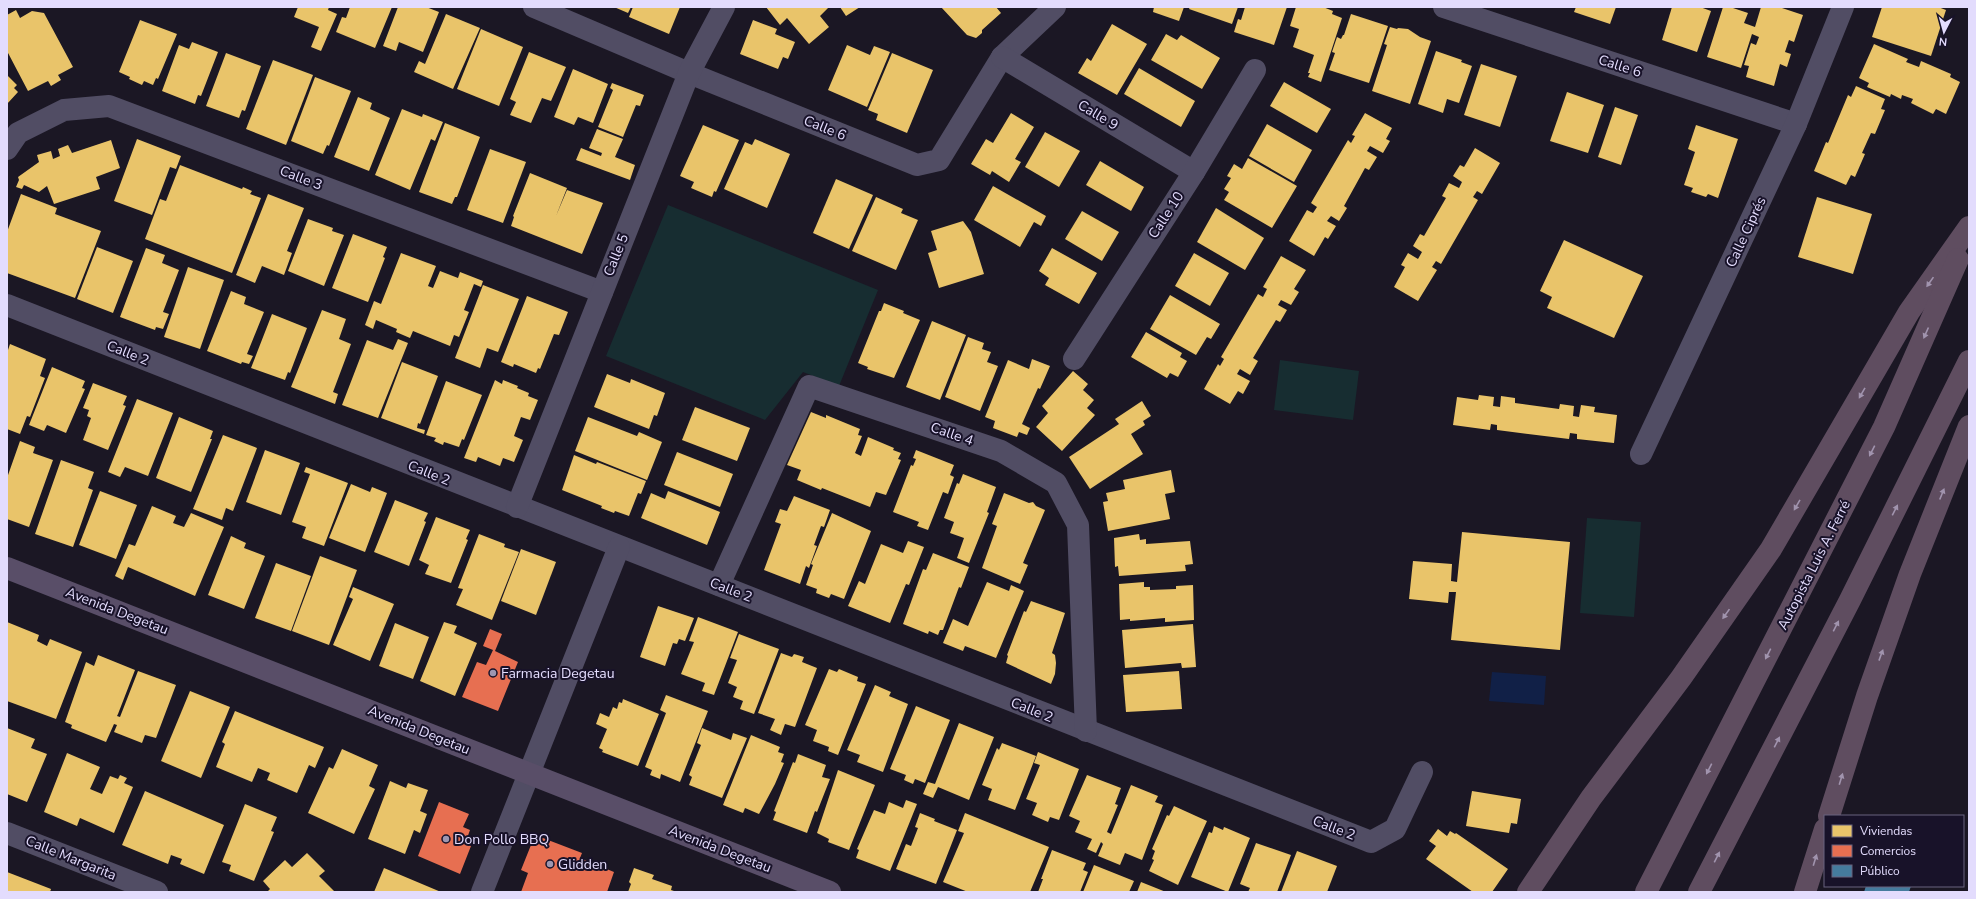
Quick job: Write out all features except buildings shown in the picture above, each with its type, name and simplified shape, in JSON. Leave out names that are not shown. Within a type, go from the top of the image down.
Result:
[{"type":"highway","points":[[1528,892],[1591,798],[1681,678],[1771,549],[1909,312],[1969,228]]},
{"type":"highway","name":"Autopista Luis A. Ferré","points":[[1646,892],[1884,427],[1969,232]]},
{"type":"highway","points":[[1699,892],[1854,593],[1969,360]]},
{"type":"highway","points":[[1829,815],[1867,696],[1907,582],[1969,426]]},
{"type":"highway","points":[[1805,892],[1824,832]]},
{"type":"main road","name":"Avenida Degetau","points":[[7,568],[830,892]]},
{"type":"street","name":"Calle 6","points":[[534,7],[917,165],[939,160],[1002,57],[1055,7]]},
{"type":"street","name":"Calle 5","points":[[517,507],[689,72],[724,7]]},
{"type":"street","name":"Calle 6","points":[[1444,7],[1796,124]]},
{"type":"street","name":"Calle Ciprés","points":[[1642,454],[1796,124],[1843,7]]},
{"type":"street","name":"Calle 9","points":[[1002,57],[1194,172]]},
{"type":"street","name":"Calle 10","points":[[1074,359],[1194,172],[1256,70]]},
{"type":"street","name":"Calle 3","points":[[7,149],[18,133],[64,110],[109,106],[602,292]]},
{"type":"street","name":"Calle 2","points":[[7,305],[1371,842],[1395,829],[1422,772]]},
{"type":"street","name":"Calle 4","points":[[719,585],[809,386],[1001,451],[1056,483],[1078,525],[1086,731]]},
{"type":"street","points":[[482,892],[619,547]]},
{"type":"street","name":"Calle Margarita","points":[[7,833],[156,892]]},
{"type":"green space","points":[[668,205],[878,290],[839,386],[803,372],[765,420],[606,356]]},
{"type":"green space","points":[[1280,360],[1359,371],[1353,420],[1274,410]]},
{"type":"green space","points":[[1587,518],[1641,522],[1634,617],[1580,613]]},
{"type":"water","points":[[1492,672],[1546,676],[1544,705],[1489,701]]},
{"type":"place","name":"Farmacia Degetau","points":[[493,673]]},
{"type":"place","name":"Don Pollo BBQ","points":[[446,839]]},
{"type":"place","name":"Glidden","points":[[550,864]]}]
